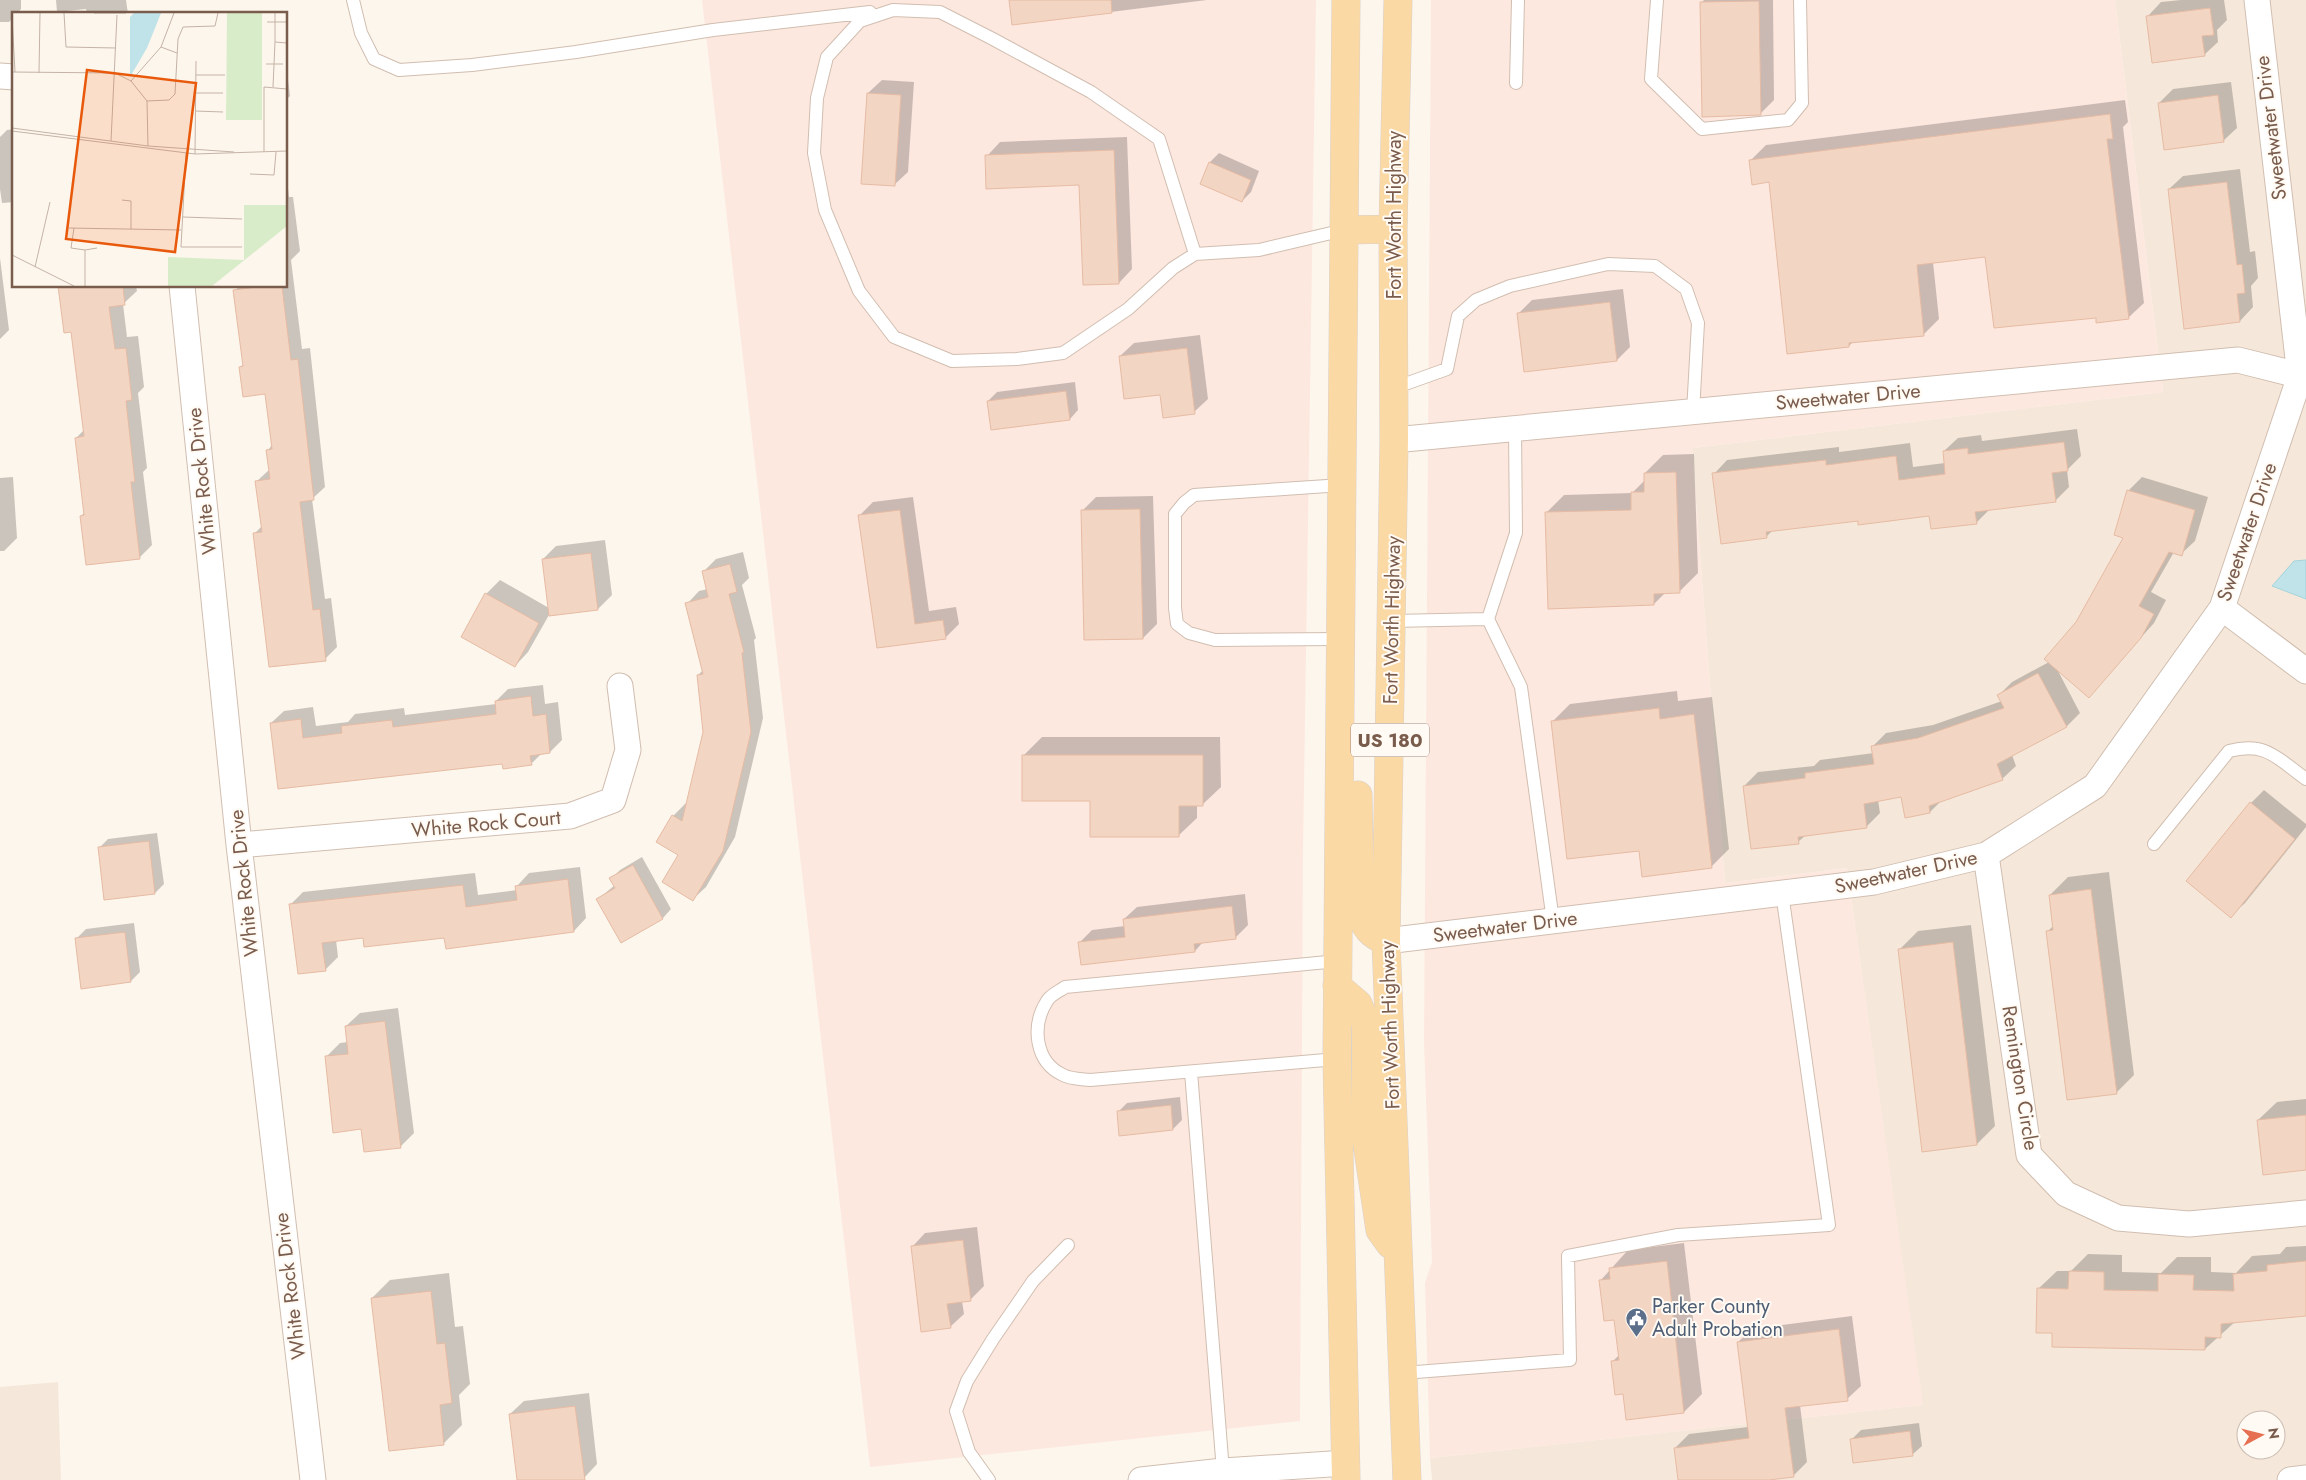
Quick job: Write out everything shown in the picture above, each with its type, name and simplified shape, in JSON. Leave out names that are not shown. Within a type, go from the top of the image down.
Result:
[{"type":"main road","name":"US 180","points":[[1346,0],[1337,1059],[1346,1472]]},
{"type":"main road","name":"Fort Worth Highway","points":[[1398,0],[1393,229],[1394,440],[1386,941],[1407,1480]]},
{"type":"main road","points":[[1344,230],[1393,229]]},
{"type":"main road","points":[[1340,694],[1354,712],[1357,720],[1360,912],[1364,926],[1374,936],[1386,941]]},
{"type":"main road","points":[[1338,973],[1358,1004],[1366,1024],[1366,1136],[1380,1230],[1398,1255]]},
{"type":"street","name":"Sweetwater Drive","points":[[1386,941],[1874,882],[1986,855],[2096,786],[2222,608],[2303,376],[2257,0]]},
{"type":"street","name":"White Rock Drive","points":[[182,288],[239,845],[313,1480]]},
{"type":"street","name":"Sweetwater Drive","points":[[1394,440],[2238,360],[2303,376]]},
{"type":"street","points":[[2222,608],[2306,671]]},
{"type":"street","name":"White Rock Court","points":[[239,845],[570,816],[614,800],[628,750],[620,686]]},
{"type":"street","name":"Remington Circle","points":[[1986,855],[2029,1155],[2066,1194],[2118,1218],[2189,1224],[2306,1213]]},
{"type":"street","points":[[1141,1480],[1223,1471],[1346,1472]]},
{"type":"street","points":[[2290,1480],[2306,1478]]},
{"type":"lane","points":[[353,0],[361,33],[374,59],[398,70],[462,66],[558,55],[713,30],[893,10],[940,12],[1091,92],[1159,139],[1195,254]]},
{"type":"lane","points":[[1516,83],[1518,0]]},
{"type":"lane","points":[[1657,0],[1651,79],[1702,129],[1788,120],[1802,103],[1800,0]]},
{"type":"lane","points":[[893,10],[860,21],[827,57],[817,98],[814,153],[825,210],[855,282],[859,291],[894,337],[952,361],[1017,359],[1063,353],[1128,309],[1173,268],[1195,254],[1259,250],[1344,230]]},
{"type":"lane","points":[[1394,388],[1447,369],[1458,316],[1476,300],[1510,286],[1608,264],[1655,266],[1686,289],[1698,323],[1694,412]]},
{"type":"lane","points":[[1516,429],[1516,533],[1488,619],[1521,687],[1554,921]]},
{"type":"lane","points":[[1340,639],[1214,640],[1189,634],[1177,624],[1175,608],[1175,514],[1194,495],[1342,485]]},
{"type":"lane","points":[[1392,622],[1488,619]]},
{"type":"lane","points":[[2154,844],[2229,751],[2246,746],[2265,750],[2306,779]]},
{"type":"lane","points":[[1403,1373],[1570,1360],[1568,1256],[1678,1235],[1828,1224],[1782,893]]},
{"type":"lane","points":[[1337,1059],[1090,1080],[1064,1076],[1045,1062],[1037,1042],[1038,1019],[1047,999],[1065,987],[1338,973]]},
{"type":"lane","points":[[1191,1072],[1223,1471]]},
{"type":"lane","points":[[989,1480],[968,1452],[956,1411],[967,1381],[993,1339],[1034,1281],[1068,1245]]},
{"type":"shaded area","points":[[702,0],[1316,0],[1303,851],[1300,1421],[870,1467]]},
{"type":"shaded area","points":[[1431,0],[2115,0],[2163,392],[1692,448],[1725,883],[1847,868],[1923,1405],[1430,1458],[1425,1283],[1432,1262],[1424,1042]]},
{"type":"shaded area","points":[[2115,0],[2306,0],[2306,560],[2294,561],[2273,586],[2306,599],[2306,1480],[1432,1480],[1430,1458],[1922,1405],[1847,868],[1725,883],[1692,448],[2163,392]]},
{"type":"shaded area","points":[[58,1382],[61,1480],[0,1480],[0,1387]]},
{"type":"water","points":[[2306,560],[2306,599],[2272,586],[2294,561]]},
{"type":"building","points":[[1009,0],[1111,0],[1112,13],[1012,25]]},
{"type":"building","points":[[1759,1],[1761,115],[1702,117],[1700,2]]},
{"type":"building","points":[[2210,8],[2214,35],[2202,36],[2205,56],[2152,63],[2146,16]]},
{"type":"building","points":[[867,93],[901,95],[895,186],[861,184]]},
{"type":"building","points":[[2218,95],[2224,142],[2164,150],[2158,103]]},
{"type":"building","points":[[2110,114],[2113,139],[2107,139],[2129,319],[2096,323],[2096,318],[1994,328],[1985,257],[1917,265],[1924,336],[1849,343],[1849,347],[1787,354],[1769,182],[1752,185],[1749,160]]},
{"type":"building","points":[[1114,150],[1119,284],[1083,285],[1079,185],[986,189],[985,155]]},
{"type":"building","points":[[1209,162],[1251,180],[1242,202],[1200,184]]},
{"type":"building","points":[[2227,182],[2237,265],[2242,264],[2245,293],[2237,294],[2240,322],[2184,329],[2168,189]]},
{"type":"building","points":[[58,288],[123,288],[125,305],[109,307],[115,349],[126,348],[132,400],[126,401],[135,482],[131,482],[140,559],[86,565],[80,516],[84,515],[75,438],[84,436],[71,332],[64,333]]},
{"type":"building","points":[[282,288],[291,360],[298,359],[314,500],[300,502],[313,610],[320,609],[326,661],[269,667],[253,533],[262,532],[255,481],[270,479],[266,450],[272,449],[265,394],[243,397],[239,367],[243,366],[233,290]]},
{"type":"building","points":[[1610,302],[1617,361],[1524,372],[1517,313]]},
{"type":"building","points":[[1187,348],[1195,414],[1163,418],[1160,395],[1124,399],[1119,356]]},
{"type":"building","points":[[1066,391],[1070,420],[991,430],[987,401]]},
{"type":"building","points":[[2064,442],[2068,471],[2052,473],[2056,502],[1975,512],[1977,524],[1931,529],[1929,516],[1858,525],[1858,521],[1766,532],[1767,538],[1721,544],[1712,473],[1826,460],[1826,465],[1896,456],[1899,480],[1945,474],[1943,451],[1968,448],[1968,454]]},
{"type":"building","points":[[1676,472],[1680,593],[1654,594],[1654,605],[1548,609],[1545,512],[1631,510],[1631,492],[1644,492],[1644,473]]},
{"type":"building","points":[[2127,490],[2195,510],[2182,556],[2169,552],[2139,606],[2154,614],[2141,638],[2089,698],[2044,659],[2076,622],[2123,538],[2114,535]]},
{"type":"building","points":[[1140,509],[1143,639],[1084,640],[1081,510]]},
{"type":"building","points":[[900,510],[915,624],[943,620],[946,639],[877,648],[858,515]]},
{"type":"building","points":[[591,553],[598,610],[549,616],[542,559]]},
{"type":"building","points":[[730,564],[737,592],[729,594],[744,652],[742,653],[751,732],[723,851],[693,901],[662,882],[678,855],[656,842],[672,815],[682,821],[703,732],[697,675],[703,674],[685,603],[708,597],[702,571]]},
{"type":"building","points":[[485,593],[539,623],[515,667],[461,637]]},
{"type":"building","points":[[2038,673],[2067,727],[1997,764],[2003,780],[1929,806],[1930,813],[1905,818],[1901,797],[1864,804],[1867,828],[1798,837],[1799,844],[1751,849],[1743,786],[1805,778],[1805,773],[1874,764],[1871,746],[1918,738],[2004,708],[1997,695]]},
{"type":"building","points":[[531,696],[533,716],[546,714],[550,753],[530,756],[532,765],[503,769],[502,764],[278,789],[270,723],[301,719],[303,738],[342,733],[341,726],[392,720],[393,727],[496,714],[495,701]]},
{"type":"building","points":[[1659,708],[1660,719],[1694,714],[1712,868],[1642,877],[1639,851],[1567,859],[1551,721]]},
{"type":"building","points":[[1022,755],[1203,755],[1203,806],[1179,806],[1179,837],[1090,837],[1090,801],[1022,801]]},
{"type":"building","points":[[2250,802],[2295,839],[2231,918],[2186,881]]},
{"type":"building","points":[[149,841],[155,894],[104,900],[98,847]]},
{"type":"building","points":[[633,865],[663,919],[621,943],[596,899],[615,888],[609,878]]},
{"type":"building","points":[[568,879],[574,932],[446,949],[444,938],[364,947],[363,938],[322,943],[326,971],[298,974],[289,904],[463,885],[466,907],[517,900],[515,886]]},
{"type":"building","points":[[2091,889],[2117,1094],[2067,1100],[2046,931],[2053,930],[2049,895]]},
{"type":"building","points":[[1232,906],[1236,939],[1194,944],[1195,952],[1081,965],[1078,942],[1125,937],[1123,919]]},
{"type":"building","points":[[125,932],[131,982],[81,989],[75,938]]},
{"type":"building","points":[[1953,942],[1977,1145],[1922,1152],[1898,949]]},
{"type":"building","points":[[385,1021],[401,1148],[364,1152],[361,1129],[333,1133],[325,1056],[348,1054],[345,1026]]},
{"type":"building","points":[[1171,1105],[1173,1130],[1119,1136],[1117,1111]]},
{"type":"building","points":[[2306,1115],[2306,1170],[2263,1175],[2257,1120]]},
{"type":"building","points":[[963,1240],[971,1301],[947,1304],[951,1328],[921,1332],[911,1246]]},
{"type":"building","points":[[1667,1261],[1684,1413],[1626,1420],[1623,1394],[1615,1395],[1611,1361],[1619,1360],[1614,1320],[1604,1321],[1599,1280],[1610,1279],[1609,1268]]},
{"type":"building","points":[[2306,1261],[2306,1316],[2221,1324],[2221,1338],[2205,1337],[2205,1350],[2052,1347],[2052,1333],[2036,1333],[2037,1288],[2068,1289],[2069,1271],[2104,1272],[2104,1290],[2158,1291],[2158,1274],[2194,1275],[2193,1290],[2234,1291],[2233,1274],[2267,1271],[2267,1265]]},
{"type":"building","points":[[431,1291],[437,1344],[445,1343],[452,1403],[440,1405],[444,1445],[389,1451],[371,1298]]},
{"type":"building","points":[[1839,1329],[1848,1401],[1785,1408],[1794,1477],[1769,1480],[1678,1480],[1674,1448],[1749,1438],[1737,1342]]},
{"type":"building","points":[[575,1406],[585,1480],[517,1480],[509,1414]]},
{"type":"building","points":[[1910,1431],[1913,1456],[1853,1463],[1850,1439]]},
{"type":"place","name":"Parker County Adult Probation","points":[[1636,1337]]}]
